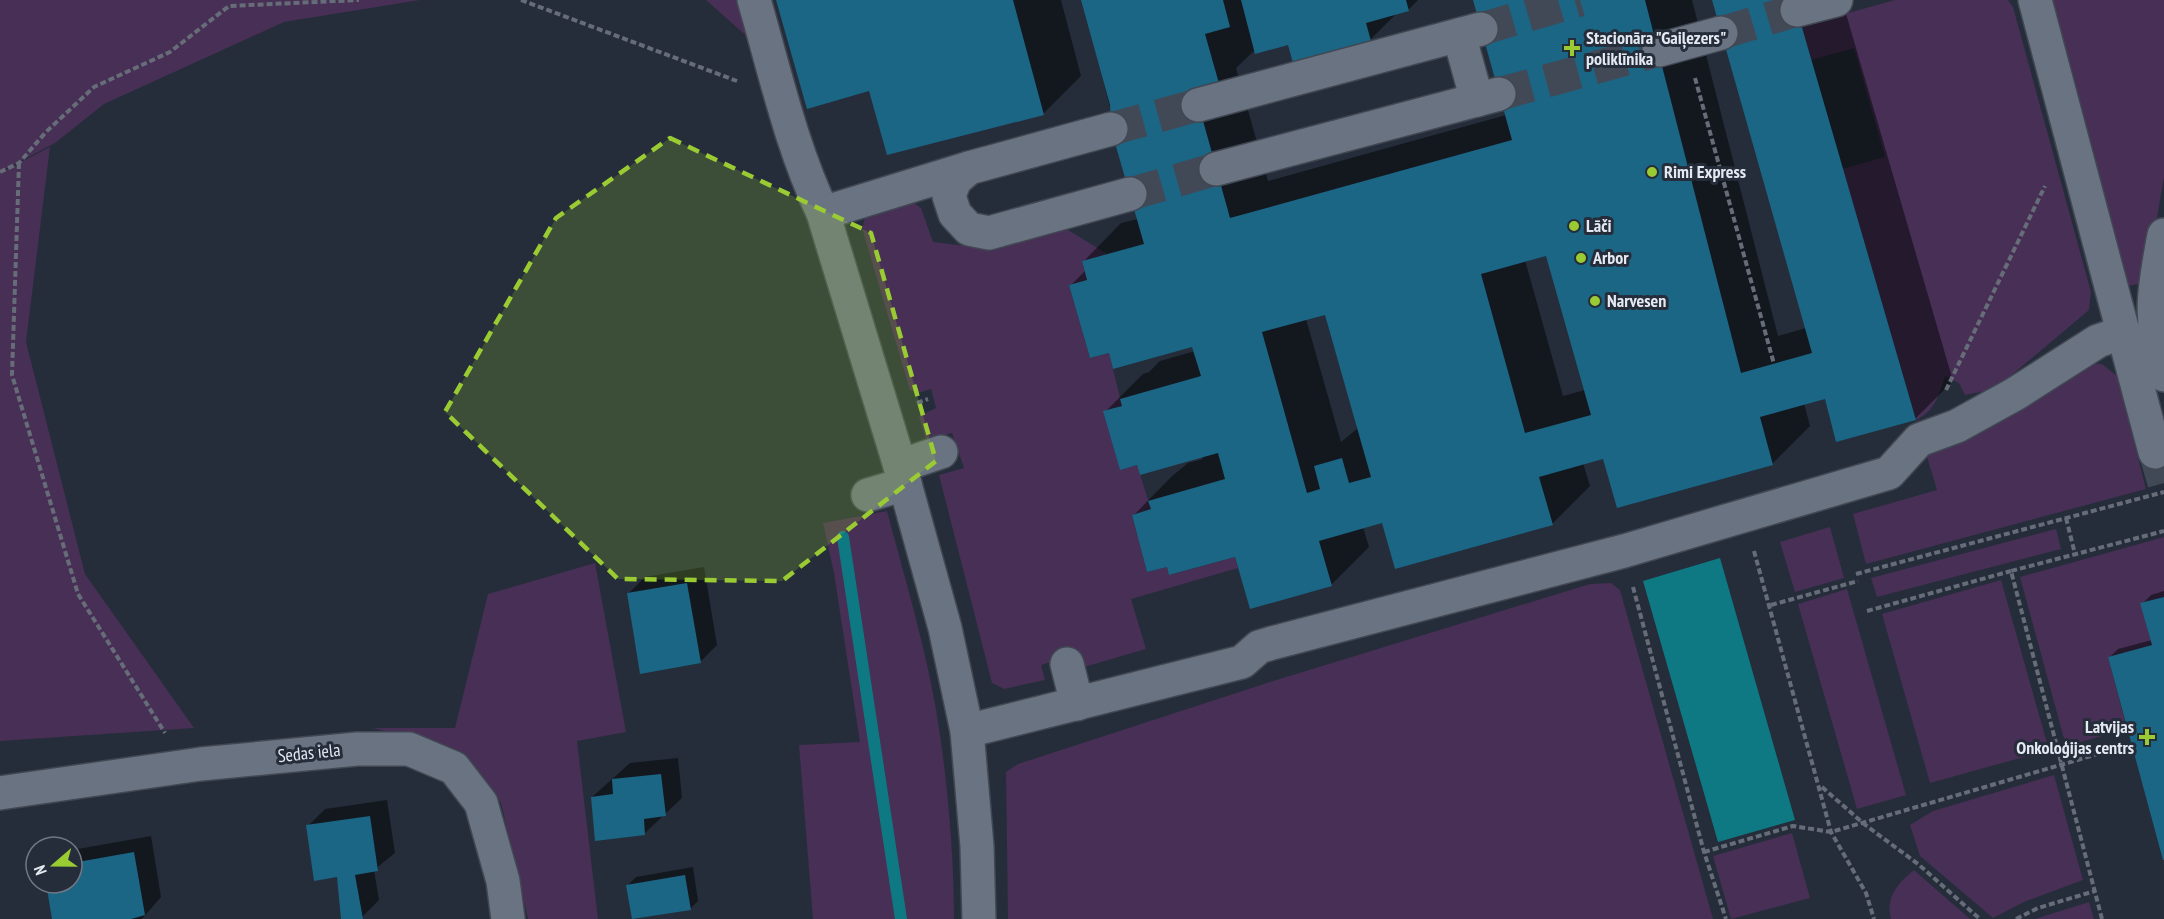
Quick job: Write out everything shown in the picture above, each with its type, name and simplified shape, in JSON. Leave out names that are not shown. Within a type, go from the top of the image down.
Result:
[{"type":"street","points":[[754,0],[807,180],[823,213],[903,475],[945,628],[967,731],[977,846],[979,919]]},
{"type":"street","points":[[1797,10],[1836,0]]},
{"type":"street","points":[[2035,0],[2155,452]]},
{"type":"street","points":[[1198,105],[1470,32],[1488,97],[1216,170]]},
{"type":"street","points":[[1659,50],[1721,33]]},
{"type":"street","points":[[823,213],[969,168],[1111,129]]},
{"type":"street","points":[[969,168],[955,180],[949,196],[955,214],[969,229],[989,233],[1130,194]]},
{"type":"street","points":[[2164,235],[2152,311],[2155,340],[2164,375]]},
{"type":"street","points":[[967,731],[1002,725],[1242,662],[1259,647],[1272,643],[1624,551],[1889,473],[1919,440],[1957,426],[2015,394],[2098,341],[2124,332]]},
{"type":"street","points":[[868,495],[941,452]]},
{"type":"street","points":[[1066,664],[1077,704]]},
{"type":"street","name":"Sedas iela","points":[[0,793],[186,767],[357,749],[409,749],[454,768],[481,803],[502,881],[508,919]]},
{"type":"path","points":[[0,172],[19,163],[46,132],[94,87],[170,52],[229,6],[359,0]]},
{"type":"path","points":[[521,0],[735,79],[742,86]]},
{"type":"path","points":[[1712,141],[1774,364]]},
{"type":"path","points":[[19,163],[12,375],[78,594],[186,767]]},
{"type":"path","points":[[1919,440],[1940,408],[1947,388],[2050,176]]},
{"type":"path","points":[[1856,574],[2164,492]]},
{"type":"path","points":[[1744,516],[1771,605],[1831,832],[1866,893],[1874,919]]},
{"type":"path","points":[[2066,518],[2075,554]]},
{"type":"path","points":[[1867,610],[2164,531]]},
{"type":"path","points":[[1624,551],[1704,852],[1726,919]]},
{"type":"path","points":[[2011,572],[2102,919]]},
{"type":"path","points":[[1771,605],[1858,581]]},
{"type":"path","points":[[1704,852],[1793,826],[1831,832],[1864,824],[2060,763],[2132,744]]},
{"type":"path","points":[[1820,786],[1864,824],[1918,864],[1980,919]]},
{"type":"path","points":[[2016,919],[2038,908],[2095,891]]},
{"type":"highlighted area","points":[[670,138],[871,233],[936,461],[782,581],[618,579],[445,412],[556,218]]},
{"type":"shaded area","points":[[0,0],[420,0],[284,22],[104,104],[55,143],[0,172]]},
{"type":"shaded area","points":[[706,0],[740,0],[751,40]]},
{"type":"shaded area","points":[[1895,0],[2008,0],[2013,7],[2091,292],[2089,310],[1995,389],[1965,395],[1959,383],[1945,376],[1932,407],[1916,420],[1842,169],[1885,157],[1854,48],[1811,60],[1801,26]]},
{"type":"shaded area","points":[[2051,0],[2164,0],[2164,177],[2146,282],[2129,286]]},
{"type":"shaded area","points":[[50,147],[26,342],[85,574],[194,728],[0,741],[0,173]]},
{"type":"shaded area","points":[[914,203],[921,208],[933,242],[992,249],[1065,228],[1107,254],[1082,261],[1087,280],[1069,285],[1090,358],[1109,353],[1122,406],[1104,412],[1120,469],[1137,465],[1151,509],[1132,515],[1147,572],[1167,567],[1170,575],[1235,557],[1238,568],[1131,599],[1146,649],[1084,667],[1079,653],[1041,665],[1045,680],[1004,689],[992,683],[939,475],[964,468],[952,433],[926,440],[919,416],[936,408],[931,389],[918,393],[910,390],[862,228],[865,218]]},
{"type":"shaded area","points":[[2083,363],[2102,364],[2117,376],[2146,489],[1866,564],[1853,514],[1937,490],[1924,447]]},
{"type":"shaded area","points":[[887,511],[918,626],[937,713],[951,830],[954,919],[813,919],[799,745],[860,742],[834,573],[823,523]]},
{"type":"shaded area","points":[[1830,527],[1844,578],[1795,592],[1780,542]]},
{"type":"shaded area","points":[[2056,529],[2061,549],[1877,597],[1871,578]]},
{"type":"shaded area","points":[[2164,537],[2164,597],[2141,603],[2152,645],[2108,657],[2127,729],[2066,746],[2020,577]]},
{"type":"shaded area","points":[[595,563],[626,732],[577,741],[598,919],[528,919],[501,803],[470,760],[434,744],[373,728],[455,728],[488,594]]},
{"type":"shaded area","points":[[2001,580],[2049,750],[1930,783],[1882,614]]},
{"type":"shaded area","points":[[1611,583],[1620,590],[1713,919],[1008,919],[1006,772],[1018,764],[1267,683],[1590,584]]},
{"type":"shaded area","points":[[1847,589],[1906,795],[1857,809],[1798,604]]},
{"type":"shaded area","points":[[2054,775],[2083,880],[2024,902],[1993,918],[1920,856],[1910,825],[1933,811]]},
{"type":"shaded area","points":[[1792,833],[1810,898],[1731,919],[1713,856]]},
{"type":"shaded area","points":[[1914,870],[1970,919],[1891,919],[1891,897],[1903,880]]},
{"type":"shaded area","points":[[2089,902],[2094,919],[2035,919],[2038,918]]},
{"type":"water","points":[[1720,558],[1795,820],[1718,842],[1643,581]]},
{"type":"building","points":[[776,0],[1013,0],[1044,115],[887,155],[869,91],[807,109]]},
{"type":"building","points":[[1081,0],[1223,0],[1230,27],[1205,34],[1220,87],[1202,117],[1230,218],[1512,140],[1473,0],[1645,0],[1741,373],[1812,353],[1712,0],[1794,0],[1916,420],[1836,442],[1825,399],[1760,417],[1773,465],[1617,508],[1603,459],[1539,477],[1553,525],[1395,569],[1382,523],[1319,541],[1332,586],[1250,609],[1235,557],[1169,575],[1167,567],[1147,572],[1132,515],[1151,509],[1148,501],[1225,479],[1218,453],[1140,475],[1137,465],[1120,470],[1103,411],[1122,406],[1120,399],[1201,376],[1192,347],[1113,369],[1109,353],[1090,358],[1069,285],[1087,280],[1082,261],[1144,244],[1111,129],[1110,105]],"holes":[[[1546,256],[1591,415],[1525,433],[1481,274]],[[1325,315],[1371,477],[1349,483],[1342,458],[1314,466],[1320,489],[1307,493],[1262,332]]]},
{"type":"building","points":[[1241,0],[1406,0],[1409,11],[1366,23],[1371,41],[1293,63],[1288,45],[1255,54]]},
{"type":"building","points":[[687,583],[701,663],[640,674],[627,593]]},
{"type":"building","name":"Latvijas Onkoloģijas centrs","points":[[2164,597],[2163,860],[2108,657],[2152,645],[2140,603]]},
{"type":"building","points":[[661,774],[666,816],[644,819],[645,835],[595,841],[591,797],[613,794],[612,779]]},
{"type":"building","points":[[370,816],[378,871],[355,875],[363,919],[341,919],[337,877],[314,881],[306,825]]},
{"type":"building","points":[[134,852],[145,915],[131,919],[52,919],[48,895],[84,895],[84,861]]},
{"type":"building","points":[[685,875],[691,910],[632,919],[626,885]]},
{"type":"waterway","points":[[843,537],[901,919]]},
{"type":"tunnel","points":[[1481,29],[1580,0]]},
{"type":"tunnel","points":[[1721,33],[1797,10]]},
{"type":"tunnel","points":[[1499,94],[1659,50]]},
{"type":"tunnel","points":[[1111,129],[1198,105]]},
{"type":"tunnel","points":[[1130,194],[1216,169]]},
{"type":"tunnel","points":[[2155,452],[2164,483]]},
{"type":"place","name":"Stacionāra \"Gaiļezers\" poliklīnika","points":[[1572,48]]},
{"type":"place","name":"Rimi Express","points":[[1652,172]]},
{"type":"place","name":"Lāči","points":[[1574,226]]},
{"type":"place","name":"Arbor","points":[[1581,258]]},
{"type":"place","name":"Narvesen","points":[[1595,301]]},
{"type":"place","name":"Latvijas Onkoloģijas centrs","points":[[2147,737]]}]
